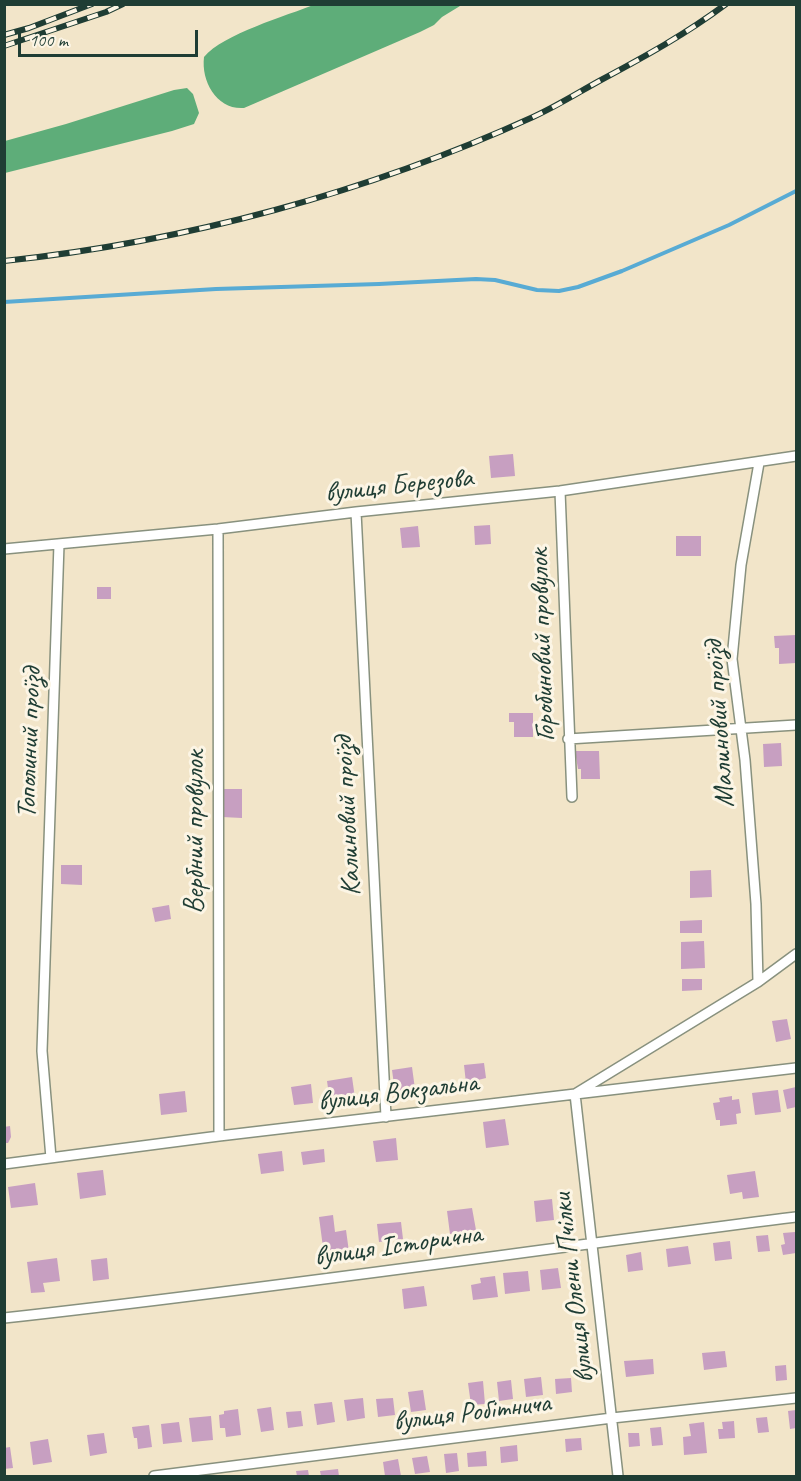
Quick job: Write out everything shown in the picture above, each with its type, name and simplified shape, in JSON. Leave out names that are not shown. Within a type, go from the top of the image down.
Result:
[{"type":"street","name":"вулиця Березова","points":[[4,549],[218,529],[560,491],[796,456]]},
{"type":"street","name":"Малиновий проїзд","points":[[758,982],[756,904],[741,729],[732,659],[741,565],[759,463]]},
{"type":"street","name":"Горобиновий провулок","points":[[560,491],[572,797]]},
{"type":"street","name":"Калиновий проїзд","points":[[356,512],[386,1117]]},
{"type":"street","name":"Вербний провулок","points":[[218,529],[219,1136]]},
{"type":"street","name":"Тополиний проїзд","points":[[51,1158],[42,1051],[59,544]]},
{"type":"street","points":[[568,740],[796,725]]},
{"type":"street","points":[[575,1094],[758,982],[796,954]]},
{"type":"street","name":"вулиця Вокзальна","points":[[4,1164],[219,1136],[796,1068]]},
{"type":"street","name":"вулиця Олени Пчілки","points":[[575,1094],[618,1476]]},
{"type":"street","name":"вулиця Історична","points":[[4,1318],[170,1300],[796,1217]]},
{"type":"street","name":"вулиця Робітнича","points":[[154,1476],[612,1418],[796,1398]]},
{"type":"green space","points":[[316,4],[459,4],[460,6],[420,32],[244,108],[226,104],[213,93],[205,76],[204,57],[213,49],[240,33]]},
{"type":"green space","points":[[187,88],[193,94],[199,113],[194,124],[5,173],[5,141]]},
{"type":"building","points":[[513,454],[515,476],[491,478],[489,456]]},
{"type":"building","points":[[490,525],[491,544],[475,545],[474,526]]},
{"type":"building","points":[[418,526],[420,547],[402,548],[400,528]]},
{"type":"building","points":[[676,536],[701,536],[701,556],[676,556]]},
{"type":"building","points":[[97,587],[111,587],[111,599],[97,599]]},
{"type":"building","points":[[796,635],[796,663],[779,664],[779,648],[775,648],[774,636]]},
{"type":"building","points":[[509,713],[533,713],[533,737],[514,737],[514,722],[509,722]]},
{"type":"building","points":[[781,743],[782,766],[764,767],[763,744]]},
{"type":"building","points":[[575,751],[599,751],[600,779],[581,779],[581,769],[578,769]]},
{"type":"building","points":[[222,789],[242,789],[242,818],[222,817]]},
{"type":"building","points":[[61,865],[82,865],[82,885],[61,884]]},
{"type":"building","points":[[711,870],[712,897],[690,898],[690,871]]},
{"type":"building","points":[[169,905],[171,919],[155,922],[152,908]]},
{"type":"building","points":[[702,920],[702,933],[680,933],[680,921]]},
{"type":"building","points":[[704,941],[705,968],[681,969],[681,942]]},
{"type":"building","points":[[682,979],[702,979],[702,990],[682,991]]},
{"type":"building","points":[[787,1019],[791,1039],[776,1042],[772,1021]]},
{"type":"building","points":[[484,1063],[486,1078],[466,1083],[464,1065]]},
{"type":"building","points":[[412,1067],[415,1089],[395,1092],[392,1070]]},
{"type":"building","points":[[352,1077],[355,1098],[330,1102],[327,1081]]},
{"type":"building","points":[[311,1084],[313,1103],[294,1105],[291,1087]]},
{"type":"building","points":[[796,1087],[796,1107],[787,1109],[783,1090]]},
{"type":"building","points":[[778,1090],[781,1112],[755,1115],[752,1093]]},
{"type":"building","points":[[185,1091],[187,1112],[161,1115],[159,1094]]},
{"type":"building","points":[[732,1096],[732,1100],[739,1099],[741,1113],[736,1114],[737,1124],[720,1126],[720,1120],[716,1120],[713,1103],[720,1102],[719,1098]]},
{"type":"building","points":[[505,1119],[509,1145],[486,1148],[483,1122]]},
{"type":"building","points":[[10,1126],[11,1137],[8,1143],[4,1143],[4,1127]]},
{"type":"building","points":[[396,1138],[398,1160],[376,1162],[373,1141]]},
{"type":"building","points":[[324,1149],[325,1162],[303,1165],[301,1152]]},
{"type":"building","points":[[282,1151],[284,1171],[261,1174],[258,1154]]},
{"type":"building","points":[[103,1170],[106,1195],[80,1199],[77,1173]]},
{"type":"building","points":[[755,1171],[759,1197],[743,1199],[742,1192],[730,1194],[727,1175]]},
{"type":"building","points":[[35,1183],[38,1205],[11,1208],[8,1187]]},
{"type":"building","points":[[552,1199],[554,1220],[536,1222],[534,1201]]},
{"type":"building","points":[[472,1208],[476,1230],[450,1234],[447,1211]]},
{"type":"building","points":[[333,1215],[335,1232],[346,1230],[349,1252],[324,1255],[319,1217]]},
{"type":"building","points":[[401,1222],[403,1239],[379,1242],[377,1224]]},
{"type":"building","points":[[795,1232],[796,1253],[783,1255],[781,1245],[785,1244],[783,1233]]},
{"type":"building","points":[[768,1235],[770,1251],[758,1252],[756,1236]]},
{"type":"building","points":[[730,1241],[732,1259],[715,1261],[713,1243]]},
{"type":"building","points":[[688,1246],[691,1264],[668,1267],[666,1249]]},
{"type":"building","points":[[641,1252],[643,1270],[628,1272],[626,1255]]},
{"type":"building","points":[[57,1258],[60,1281],[43,1283],[45,1292],[31,1293],[27,1262]]},
{"type":"building","points":[[107,1258],[109,1279],[93,1281],[91,1260]]},
{"type":"building","points":[[558,1268],[561,1288],[542,1290],[540,1270]]},
{"type":"building","points":[[528,1271],[530,1291],[505,1294],[503,1273]]},
{"type":"building","points":[[495,1276],[498,1297],[473,1300],[471,1285],[481,1283],[480,1278]]},
{"type":"building","points":[[424,1286],[427,1306],[404,1309],[402,1289]]},
{"type":"building","points":[[725,1351],[727,1367],[704,1370],[702,1353]]},
{"type":"building","points":[[653,1359],[654,1374],[626,1377],[624,1361]]},
{"type":"building","points":[[786,1365],[787,1380],[776,1381],[775,1366]]},
{"type":"building","points":[[541,1377],[543,1395],[526,1397],[524,1379]]},
{"type":"building","points":[[571,1378],[572,1392],[556,1394],[555,1379]]},
{"type":"building","points":[[511,1380],[513,1399],[499,1401],[497,1382]]},
{"type":"building","points":[[483,1381],[485,1404],[471,1405],[468,1383]]},
{"type":"building","points":[[423,1390],[426,1410],[411,1412],[408,1392]]},
{"type":"building","points":[[363,1398],[365,1418],[347,1421],[344,1400]]},
{"type":"building","points":[[393,1398],[395,1415],[378,1417],[376,1399]]},
{"type":"building","points":[[332,1402],[335,1422],[317,1425],[314,1404]]},
{"type":"building","points":[[271,1407],[274,1430],[261,1432],[257,1409]]},
{"type":"building","points":[[238,1409],[241,1435],[226,1437],[225,1428],[220,1428],[219,1415],[224,1414],[224,1411]]},
{"type":"building","points":[[796,1410],[796,1428],[790,1429],[788,1411]]},
{"type":"building","points":[[301,1411],[303,1426],[288,1428],[286,1412]]},
{"type":"building","points":[[211,1416],[213,1440],[192,1442],[189,1418]]},
{"type":"building","points":[[767,1417],[769,1432],[758,1433],[756,1418]]},
{"type":"building","points":[[734,1421],[735,1438],[719,1439],[718,1429],[723,1429],[722,1422]]},
{"type":"building","points":[[179,1422],[182,1442],[163,1444],[161,1424]]},
{"type":"building","points":[[704,1422],[707,1453],[684,1455],[683,1437],[691,1436],[689,1424]]},
{"type":"building","points":[[149,1425],[152,1447],[138,1449],[137,1438],[134,1438],[132,1427]]},
{"type":"building","points":[[661,1427],[663,1445],[652,1446],[650,1428]]},
{"type":"building","points":[[104,1433],[107,1453],[90,1456],[87,1435]]},
{"type":"building","points":[[628,1433],[639,1433],[640,1446],[629,1447]]},
{"type":"building","points":[[581,1438],[582,1450],[566,1452],[565,1439]]},
{"type":"building","points":[[48,1439],[52,1462],[33,1465],[30,1442]]},
{"type":"building","points":[[517,1445],[518,1461],[501,1463],[500,1447]]},
{"type":"building","points":[[10,1447],[13,1468],[4,1469],[4,1448]]},
{"type":"building","points":[[486,1451],[487,1466],[468,1467],[467,1453]]},
{"type":"building","points":[[457,1453],[459,1471],[446,1473],[444,1454]]},
{"type":"building","points":[[427,1456],[430,1472],[415,1474],[412,1458]]},
{"type":"building","points":[[398,1459],[401,1476],[385,1476],[383,1462]]},
{"type":"building","points":[[338,1469],[339,1476],[321,1476],[320,1471]]},
{"type":"building","points":[[308,1470],[309,1476],[297,1476],[296,1471]]},
{"type":"waterway","points":[[4,302],[216,289],[476,279],[495,280],[537,290],[559,291],[578,287],[622,271],[729,225],[796,191]]},
{"type":"railway","points":[[4,35],[92,4]]},
{"type":"railway","points":[[4,46],[106,12],[123,4]]},
{"type":"railway","points":[[4,261],[140,241],[208,227],[341,191],[407,168],[471,144],[551,108],[665,45],[726,4]]}]
